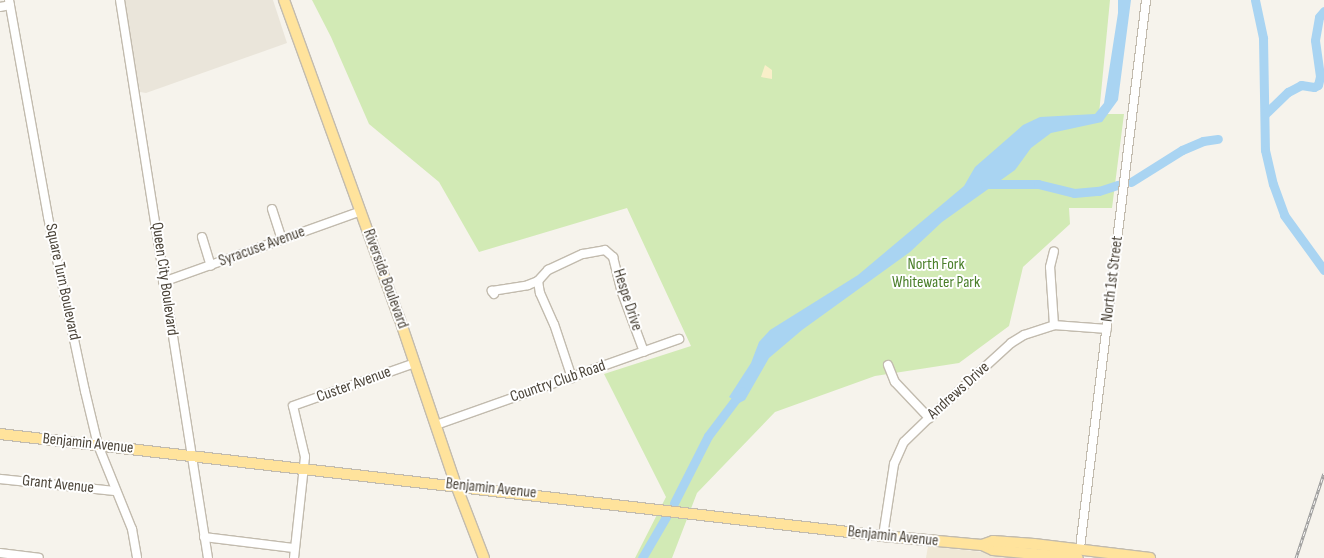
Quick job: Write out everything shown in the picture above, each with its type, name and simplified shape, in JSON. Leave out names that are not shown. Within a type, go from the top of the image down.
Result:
[{"type":"main road","name":"Riverside Boulevard","points":[[284,0],[415,363],[456,485],[484,558]]},
{"type":"main road","name":"Benjamin Avenue","points":[[0,434],[456,485],[883,536],[982,545],[993,541],[1079,555],[1150,558]]},
{"type":"street","name":"Queen City Boulevard","points":[[120,0],[149,173],[163,282],[208,558]]},
{"type":"street","name":"North 1st Street","points":[[1079,555],[1146,0]]},
{"type":"street","points":[[0,7],[10,3]]},
{"type":"street","name":"Square Turn Boulevard","points":[[10,3],[48,217],[98,445],[115,491],[132,529],[137,558]]},
{"type":"street","points":[[272,209],[282,239]]},
{"type":"street","name":"Syracuse Avenue","points":[[163,282],[361,212]]},
{"type":"street","points":[[202,237],[212,266]]},
{"type":"street","name":"Hespe Drive","points":[[538,281],[548,270],[583,254],[596,250],[607,251],[613,257],[620,290],[644,352]]},
{"type":"street","points":[[1054,251],[1050,267],[1054,325]]},
{"type":"street","points":[[494,294],[492,291],[528,285],[538,281],[540,293],[554,324],[572,378]]},
{"type":"street","name":"Andrews Drive","points":[[883,536],[894,464],[904,442],[929,418],[1011,343],[1024,335],[1054,325],[1107,329]]},
{"type":"street","name":"Country Club Road","points":[[436,425],[679,339]]},
{"type":"street","name":"Custer Avenue","points":[[304,468],[305,458],[294,406],[415,363]]},
{"type":"street","points":[[888,365],[895,382],[929,418]]},
{"type":"street","points":[[294,558],[293,548],[304,468]]},
{"type":"street","name":"Grant Avenue","points":[[0,479],[115,491]]},
{"type":"street","points":[[204,537],[293,548]]},
{"type":"street","points":[[0,553],[39,558]]},
{"type":"shaded area","points":[[124,0],[273,0],[287,43],[146,93],[140,92]]},
{"type":"shaded area","points":[[928,546],[1037,558],[926,558]]},
{"type":"green space","name":"North Fork Whitewater Park","points":[[312,0],[1110,0],[1099,114],[1124,114],[1112,208],[1069,208],[1070,224],[1023,267],[1009,326],[959,363],[875,376],[775,412],[697,493],[672,558],[635,558],[666,497],[604,374],[691,346],[627,208],[479,252],[439,182],[369,124],[331,37]]},
{"type":"sand","points":[[765,65],[772,70],[772,79],[761,77]]},
{"type":"water","points":[[1118,0],[1131,0],[1118,100],[1102,122],[1051,133],[1031,148],[1015,170],[942,222],[910,252],[802,330],[769,358],[745,400],[739,403],[729,397],[751,363],[759,342],[770,330],[858,275],[964,186],[975,167],[1023,125],[1040,117],[1095,114],[1104,103],[1118,13]]},
{"type":"waterway","points":[[1255,0],[1263,38],[1265,150],[1273,184],[1284,215],[1324,270]]},
{"type":"waterway","points":[[1265,114],[1288,92],[1301,85],[1314,87],[1318,85],[1320,76],[1315,40],[1319,17],[1324,11]]},
{"type":"waterway","points":[[1131,182],[1182,150],[1203,141],[1218,139]]},
{"type":"waterway","points":[[985,184],[1038,184],[1074,193],[1099,191],[1118,185]]},
{"type":"waterway","points":[[674,503],[708,436],[742,391]]},
{"type":"waterway","points":[[642,558],[666,517]]},
{"type":"railway","points":[[1296,558],[1324,473]]}]
